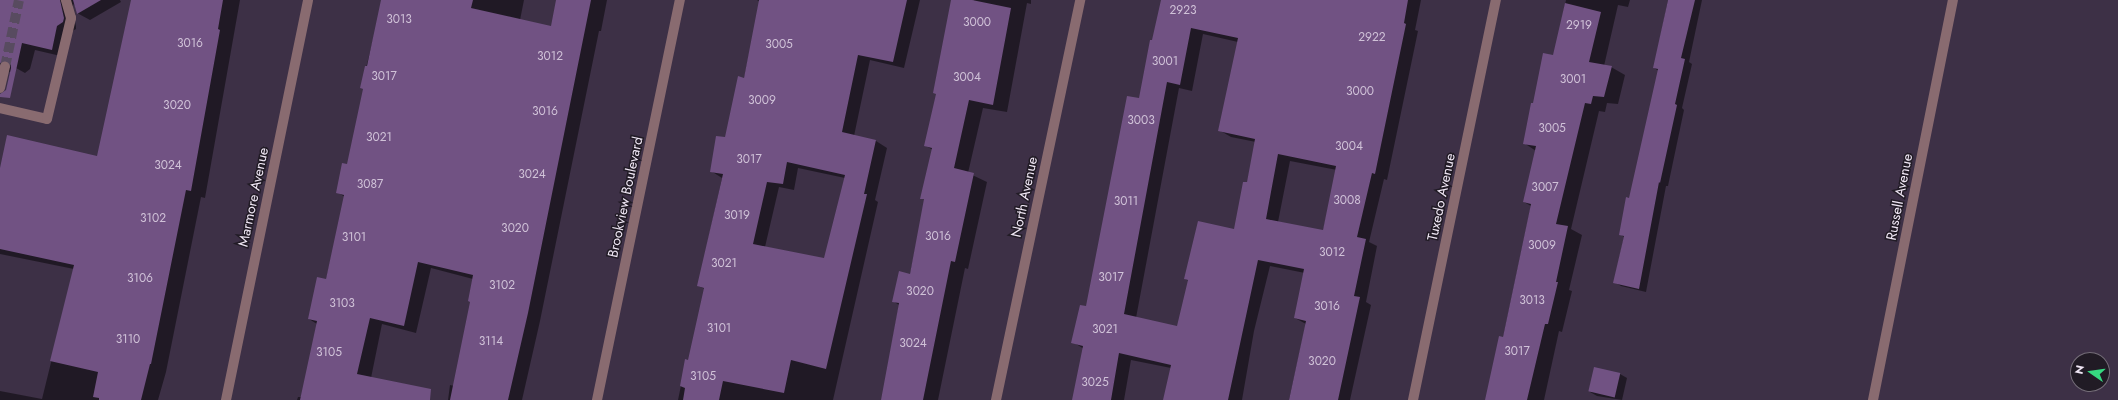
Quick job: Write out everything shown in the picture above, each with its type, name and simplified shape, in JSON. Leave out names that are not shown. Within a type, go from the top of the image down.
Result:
[{"type":"street","points":[[0,108],[47,119],[71,18],[66,0]]},
{"type":"street","name":"Marmore Avenue","points":[[226,400],[308,0]]},
{"type":"street","name":"Brookview Boulevard","points":[[597,400],[680,0]]},
{"type":"street","name":"North Avenue","points":[[996,400],[1080,0]]},
{"type":"street","name":"Tuxedo Avenue","points":[[1413,400],[1496,0]]},
{"type":"street","name":"Russell Avenue","points":[[1873,400],[1953,0]]},
{"type":"street","points":[[0,88],[5,67]]},
{"type":"building","points":[[0,0],[60,0],[64,18],[63,22],[57,26],[52,50],[22,43],[10,98],[0,97],[0,94],[6,90],[11,65],[7,61],[0,63]]},
{"type":"building","points":[[73,0],[101,0],[77,14]]},
{"type":"building","points":[[131,0],[223,0],[218,29],[220,30],[191,191],[186,190],[151,364],[141,400],[99,400],[99,398],[93,397],[98,372],[50,361],[74,265],[0,249],[0,168],[7,135],[97,156]]},
{"type":"building","points":[[381,0],[473,0],[471,8],[551,26],[556,0],[591,0],[528,313],[508,400],[450,400],[470,302],[468,301],[473,275],[418,262],[404,326],[370,318],[357,374],[431,389],[430,400],[300,400],[317,321],[308,319],[317,277],[326,279],[344,195],[336,193],[342,163],[347,164],[363,89],[360,88],[365,66],[367,66]]},
{"type":"building","points":[[759,0],[907,0],[893,62],[858,55],[842,132],[876,140],[864,194],[867,194],[826,369],[791,360],[784,393],[723,381],[719,400],[683,400],[685,388],[680,386],[685,359],[688,360],[704,288],[697,286],[723,174],[710,172],[716,136],[725,137],[738,76],[744,78]],"holes":[[[787,162],[845,175],[824,258],[753,244],[767,182],[783,184]]]},
{"type":"building","points":[[951,0],[972,0],[1011,8],[993,105],[969,100],[954,168],[974,173],[955,262],[951,261],[923,400],[881,400],[899,303],[892,302],[899,271],[910,274],[924,199],[920,199],[932,148],[924,146],[936,94],[933,93]]},
{"type":"building","points":[[1161,0],[1408,0],[1404,23],[1406,24],[1375,174],[1372,173],[1357,237],[1366,239],[1354,296],[1360,297],[1338,400],[1289,400],[1306,321],[1294,318],[1304,269],[1258,260],[1228,400],[1163,400],[1171,365],[1119,353],[1111,400],[1072,400],[1083,346],[1071,343],[1080,305],[1086,306],[1127,96],[1139,98],[1150,40],[1152,40]],"holes":[[[1191,28],[1238,38],[1218,131],[1255,139],[1247,182],[1243,182],[1234,229],[1198,221],[1184,279],[1188,280],[1177,326],[1124,314],[1167,82],[1180,85]],[[1278,154],[1336,166],[1323,230],[1266,219]]]},
{"type":"building","points":[[1668,0],[1695,0],[1681,58],[1685,59],[1675,104],[1677,105],[1660,183],[1659,182],[1639,289],[1613,283],[1624,236],[1619,235],[1626,197],[1629,198],[1658,69],[1653,68]]},
{"type":"building","points":[[1565,3],[1601,12],[1589,62],[1612,66],[1604,97],[1593,96],[1591,104],[1585,103],[1556,224],[1568,226],[1556,282],[1558,282],[1548,324],[1545,324],[1527,400],[1485,400],[1499,336],[1503,337],[1531,204],[1523,202],[1536,146],[1523,144],[1531,103],[1533,103],[1543,53],[1553,55]]},
{"type":"building","points":[[1594,367],[1620,373],[1615,397],[1588,391]]},
{"type":"tunnel","points":[[5,67],[19,0]]}]
